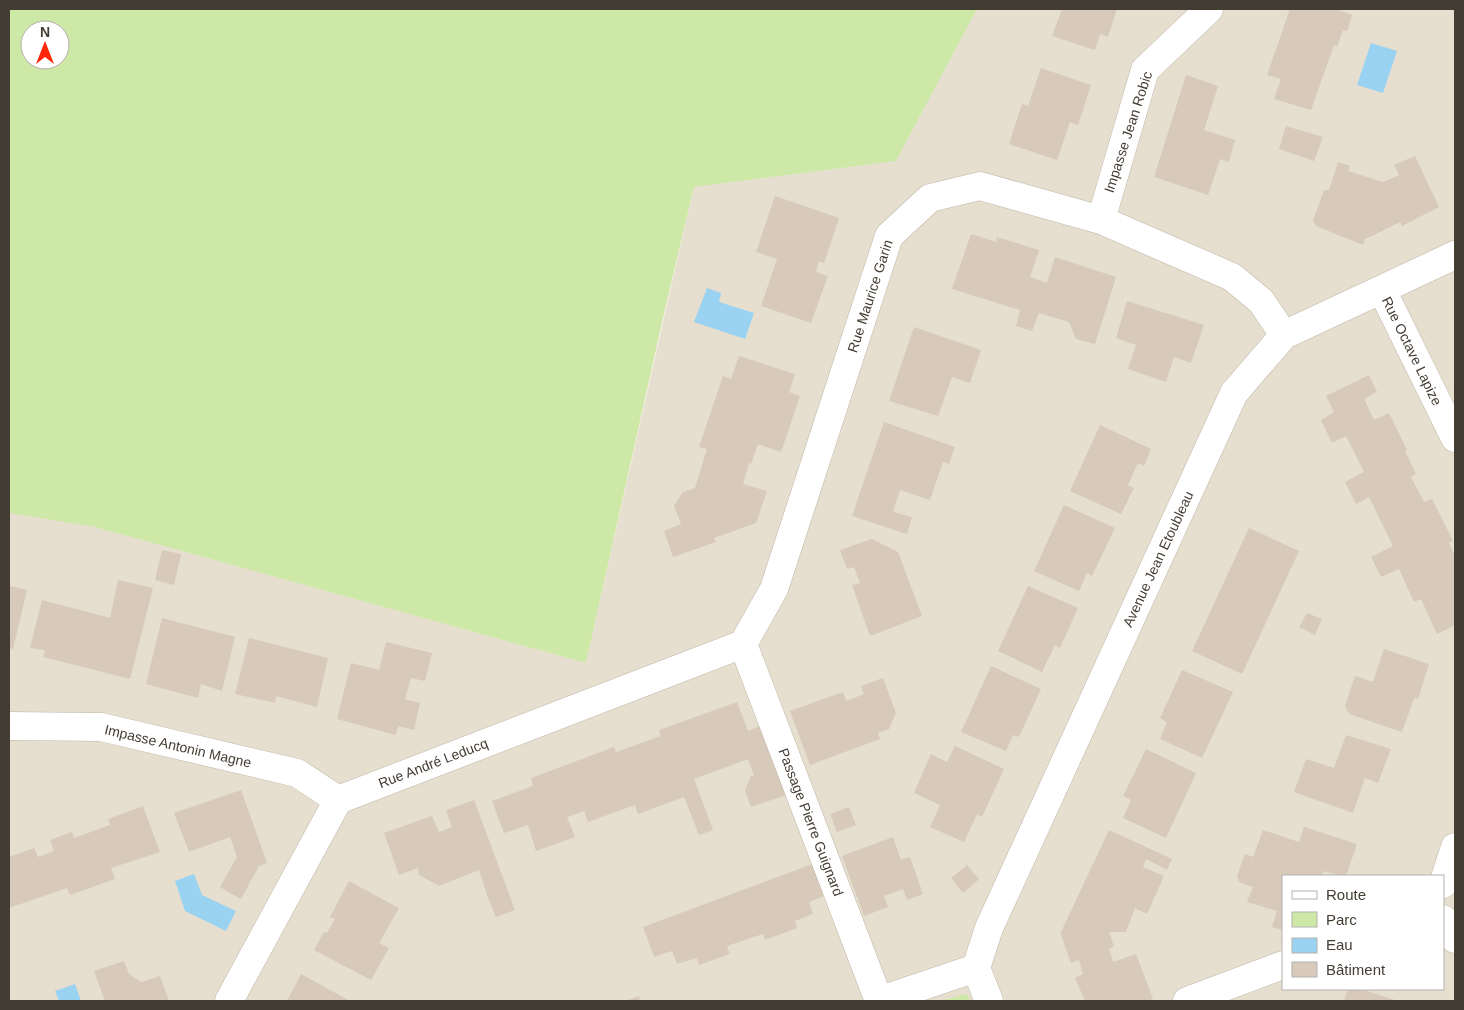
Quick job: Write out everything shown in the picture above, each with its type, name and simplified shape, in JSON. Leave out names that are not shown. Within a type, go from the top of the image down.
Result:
[{"type":"street","name":"Impasse Jean Robic","points":[[1101,220],[1145,70],[1209,9]]},
{"type":"street","name":"Rue Maurice Garin","points":[[743,644],[774,589],[889,236],[930,198],[980,186],[1101,220],[1232,277],[1261,301],[1284,335]]},
{"type":"street","name":"Avenue Jean Etoubleau","points":[[976,968],[989,928],[1234,392],[1284,335],[1455,255]]},
{"type":"street","name":"Rue Octave Lapize","points":[[1382,290],[1455,438]]},
{"type":"street","name":"Rue André Leducq","points":[[338,800],[743,644]]},
{"type":"street","name":"Passage Pierre Guignard","points":[[743,644],[878,1001]]},
{"type":"street","name":"Impasse Antonin Magne","points":[[9,726],[101,727],[297,773],[338,800]]},
{"type":"street","points":[[229,1001],[338,800]]},
{"type":"street","points":[[1444,881],[1455,847]]},
{"type":"street","points":[[1444,921],[1455,939]]},
{"type":"street","points":[[1187,1001],[1282,965]]},
{"type":"street","points":[[878,1001],[976,968],[989,1001]]},
{"type":"shaded area","points":[[977,9],[1455,9],[1455,1001],[9,1001],[9,513],[95,527],[586,663],[694,187],[896,161]]},
{"type":"green space","points":[[9,9],[977,9],[896,161],[694,187],[586,663],[95,527],[9,513]]},
{"type":"green space","points":[[967,994],[970,1001],[939,1001]]},
{"type":"water","points":[[1371,43],[1397,51],[1383,93],[1357,85]]},
{"type":"water","points":[[707,288],[721,293],[719,302],[754,313],[745,339],[694,322]]},
{"type":"water","points":[[194,874],[202,895],[236,911],[226,931],[185,911],[175,881]]},
{"type":"water","points":[[75,984],[81,1001],[59,1001],[55,991]]},
{"type":"building","points":[[1062,9],[1117,9],[1108,37],[1100,34],[1095,50],[1052,36]]},
{"type":"building","points":[[1290,9],[1335,9],[1352,15],[1347,31],[1343,30],[1337,47],[1334,45],[1311,110],[1274,99],[1281,79],[1267,75]]},
{"type":"building","points":[[1041,68],[1091,85],[1078,125],[1070,122],[1057,160],[1009,144],[1022,104],[1028,106]]},
{"type":"building","points":[[1186,75],[1218,86],[1204,130],[1235,140],[1229,162],[1220,159],[1208,195],[1154,177]]},
{"type":"building","points":[[1286,126],[1323,137],[1314,161],[1279,149]]},
{"type":"building","points":[[1415,156],[1439,207],[1402,226],[1400,222],[1365,239],[1363,245],[1316,226],[1313,221],[1324,190],[1329,190],[1338,162],[1350,166],[1348,171],[1383,182],[1399,175],[1394,165]]},
{"type":"building","points":[[775,196],[839,218],[824,263],[819,261],[816,272],[828,276],[811,323],[761,306],[777,259],[756,252]]},
{"type":"building","points":[[971,234],[996,242],[997,237],[1039,250],[1030,277],[1047,283],[1055,257],[1116,277],[1095,344],[1076,339],[1069,322],[1039,313],[1032,331],[1016,326],[1020,310],[952,289]]},
{"type":"building","points":[[1127,301],[1204,325],[1191,363],[1174,357],[1166,382],[1128,369],[1136,345],[1116,338]]},
{"type":"building","points":[[914,327],[981,350],[970,383],[952,377],[938,416],[889,401]]},
{"type":"building","points":[[739,356],[795,374],[789,392],[800,396],[781,452],[758,444],[751,464],[749,463],[743,484],[767,491],[756,523],[714,538],[716,542],[673,557],[664,531],[681,524],[674,506],[683,492],[695,488],[707,449],[699,447],[723,376],[731,379]]},
{"type":"building","points":[[1369,375],[1377,392],[1364,399],[1374,420],[1389,413],[1416,474],[1411,477],[1424,502],[1432,499],[1453,541],[1449,543],[1455,556],[1455,625],[1437,634],[1421,599],[1414,602],[1399,569],[1381,577],[1371,557],[1393,546],[1369,497],[1356,504],[1345,482],[1364,472],[1346,436],[1332,443],[1321,420],[1334,412],[1326,396]]},
{"type":"building","points":[[884,422],[955,447],[949,464],[943,462],[930,500],[900,490],[893,512],[912,517],[907,534],[852,516]]},
{"type":"building","points":[[1100,425],[1151,449],[1144,466],[1138,463],[1128,485],[1134,488],[1121,514],[1070,491]]},
{"type":"building","points":[[1064,505],[1115,528],[1092,576],[1087,573],[1079,591],[1034,571]]},
{"type":"building","points":[[1249,528],[1299,551],[1242,674],[1192,651]]},
{"type":"building","points":[[872,539],[898,552],[922,616],[870,636],[852,585],[860,583],[854,567],[847,569],[840,550]]},
{"type":"building","points":[[162,550],[181,554],[174,585],[155,580]]},
{"type":"building","points":[[118,580],[153,588],[130,679],[43,657],[45,650],[30,648],[42,600],[110,618]]},
{"type":"building","points":[[10,586],[27,590],[13,649],[9,648]]},
{"type":"building","points":[[1028,586],[1078,608],[1060,648],[1055,645],[1042,672],[998,651]]},
{"type":"building","points":[[1307,613],[1322,619],[1315,635],[1299,627]]},
{"type":"building","points":[[162,618],[235,637],[222,691],[201,684],[198,698],[146,684]]},
{"type":"building","points":[[249,638],[328,658],[317,707],[276,696],[275,703],[235,694]]},
{"type":"building","points":[[386,642],[432,653],[425,681],[411,678],[405,699],[420,703],[414,730],[398,726],[396,735],[337,719],[351,663],[379,670]]},
{"type":"building","points":[[1384,649],[1429,664],[1418,699],[1414,698],[1402,732],[1349,714],[1345,706],[1355,676],[1373,682]]},
{"type":"building","points":[[991,666],[1041,689],[1019,737],[1013,735],[1006,751],[961,732]]},
{"type":"building","points":[[1182,670],[1233,692],[1202,758],[1160,739],[1167,722],[1160,718]]},
{"type":"building","points":[[883,678],[896,713],[889,729],[878,733],[880,739],[810,765],[790,711],[843,692],[846,701],[864,694],[861,686]]},
{"type":"building","points":[[737,702],[748,731],[765,724],[789,794],[751,807],[745,790],[751,776],[754,776],[748,759],[694,779],[713,830],[699,835],[684,797],[638,814],[635,805],[588,822],[584,811],[567,817],[575,837],[536,851],[528,825],[504,833],[492,801],[533,786],[531,778],[614,747],[616,752],[661,736],[659,730]]},
{"type":"building","points":[[1346,735],[1391,749],[1378,783],[1365,778],[1353,813],[1294,792],[1306,759],[1334,768]]},
{"type":"building","points":[[955,746],[1004,769],[982,817],[977,814],[964,842],[930,827],[940,805],[914,793],[931,754],[947,762]]},
{"type":"building","points":[[1146,749],[1196,773],[1166,838],[1123,818],[1131,800],[1123,796]]},
{"type":"building","points":[[241,790],[267,863],[259,866],[241,899],[220,887],[237,857],[230,837],[189,852],[174,813]]},
{"type":"building","points":[[474,800],[515,910],[496,917],[479,870],[439,886],[419,875],[418,868],[399,875],[384,833],[432,816],[439,832],[452,827],[446,810]]},
{"type":"building","points":[[143,806],[160,852],[111,868],[115,879],[70,895],[67,888],[9,908],[9,857],[34,848],[38,857],[54,851],[50,840],[72,832],[74,838],[110,825],[108,819]]},
{"type":"building","points":[[849,807],[856,825],[837,832],[830,814]]},
{"type":"building","points":[[1304,827],[1357,844],[1346,875],[1337,875],[1324,871],[1322,875],[1282,875],[1282,930],[1272,927],[1277,911],[1247,902],[1253,887],[1239,882],[1237,876],[1245,854],[1253,857],[1263,830],[1299,842]]},
{"type":"building","points":[[1109,830],[1172,859],[1167,870],[1146,859],[1143,867],[1164,876],[1147,914],[1135,908],[1126,932],[1109,932],[1114,946],[1109,949],[1113,962],[1136,954],[1153,999],[1147,1001],[1085,1001],[1075,978],[1083,974],[1079,960],[1071,963],[1060,932]]},
{"type":"building","points":[[893,837],[901,860],[910,857],[923,894],[907,900],[903,889],[884,896],[888,907],[864,916],[842,856]]},
{"type":"building","points":[[815,863],[826,895],[809,902],[813,914],[795,921],[797,928],[765,940],[763,934],[727,946],[730,954],[699,965],[697,958],[677,964],[672,951],[654,957],[643,927]]},
{"type":"building","points":[[967,865],[979,879],[963,893],[951,878]]},
{"type":"building","points":[[349,881],[399,908],[379,943],[389,948],[371,980],[314,950],[324,932],[327,933],[335,919],[330,917]]},
{"type":"building","points":[[124,961],[129,974],[141,982],[160,976],[169,1001],[105,1001],[94,971]]},
{"type":"building","points":[[301,974],[350,1001],[287,1001]]},
{"type":"building","points":[[1348,990],[1364,990],[1398,1001],[1344,1001]]},
{"type":"building","points":[[639,996],[640,1001],[624,1001]]}]
